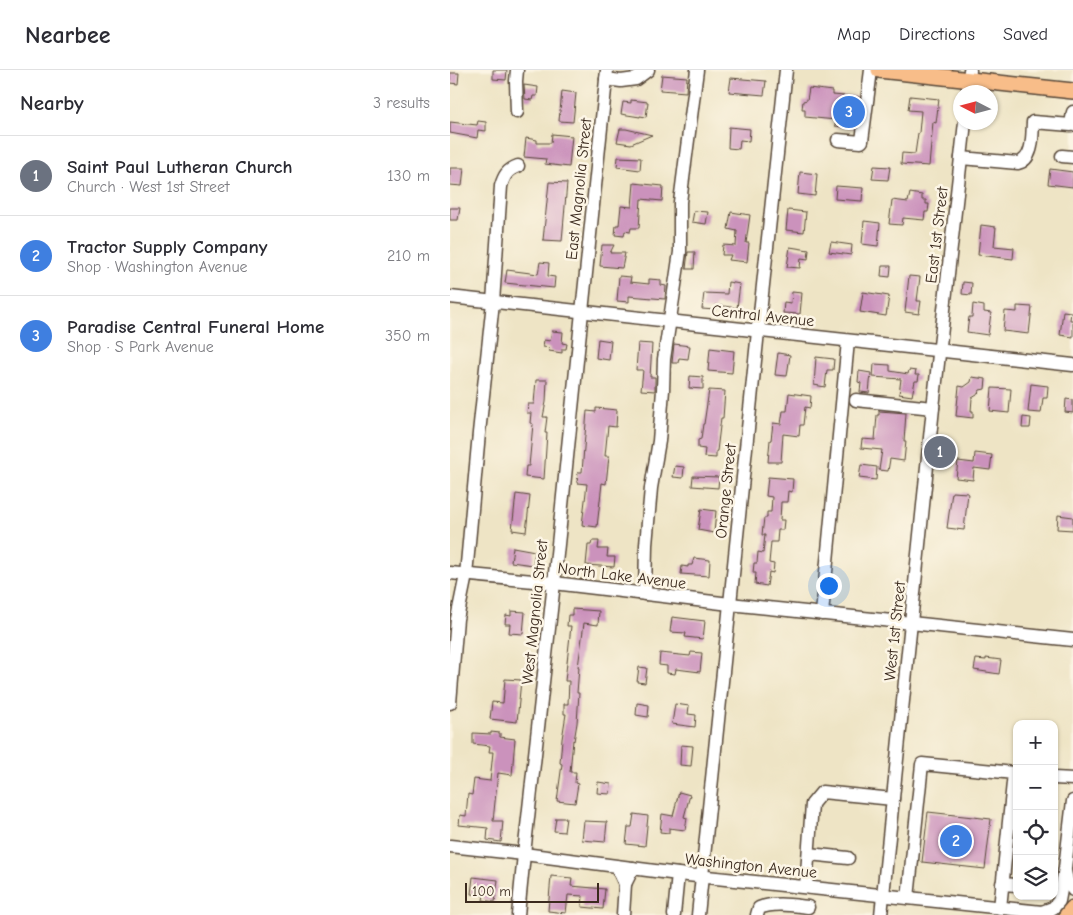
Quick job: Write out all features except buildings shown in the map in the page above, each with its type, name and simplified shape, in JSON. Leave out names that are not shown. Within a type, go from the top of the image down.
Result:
[{"type":"main road","points":[[879,70],[1073,91]]},
{"type":"main road","points":[[1067,915],[1073,908]]},
{"type":"street","points":[[517,70],[517,112]]},
{"type":"street","points":[[606,74],[621,81],[636,79],[648,70]]},
{"type":"street","points":[[645,594],[646,545],[651,488],[659,440],[664,360],[680,252],[680,202],[697,70]]},
{"type":"street","name":"Orange Street","points":[[698,915],[786,70]]},
{"type":"street","points":[[838,140],[862,141],[871,70]]},
{"type":"street","name":"East Magnolia Street","points":[[582,312],[606,74]]},
{"type":"street","points":[[961,158],[1023,162],[1028,156],[1030,149],[1033,122],[1072,129],[1073,112]]},
{"type":"street","name":"East 1st Street","points":[[939,350],[964,130]]},
{"type":"street","points":[[450,703],[457,619],[466,574],[478,433],[493,302],[501,186],[504,176],[511,168],[518,166]]},
{"type":"street","name":"Central Avenue","points":[[450,298],[1073,365]]},
{"type":"street","name":"West Magnolia Street","points":[[518,915],[582,312]]},
{"type":"street","points":[[822,614],[848,341]]},
{"type":"street","name":"West 1st Street","points":[[881,915],[939,350]]},
{"type":"street","points":[[856,400],[933,408]]},
{"type":"street","name":"North Lake Avenue","points":[[450,573],[1073,640]]},
{"type":"street","points":[[908,898],[922,764],[1013,773]]},
{"type":"street","points":[[1058,778],[1073,779]]},
{"type":"street","points":[[1000,908],[1013,790]]},
{"type":"street","points":[[806,887],[812,804],[822,792],[893,799]]},
{"type":"street","points":[[1045,914],[1059,901],[1073,801]]},
{"type":"street","name":"Washington Avenue","points":[[450,846],[678,874],[908,898],[977,910],[1000,908],[1045,914]]},
{"type":"street","points":[[808,854],[848,858]]},
{"type":"street","points":[[616,866],[624,884],[623,915]]},
{"type":"street","points":[[624,884],[633,868]]},
{"type":"street","points":[[1065,868],[1067,881],[1073,890]]},
{"type":"street","points":[[674,915],[678,874]]},
{"type":"street","points":[[1002,884],[1013,885]]},
{"type":"street","points":[[757,915],[759,908],[775,904],[808,907]]},
{"type":"place","name":"Paradise Central Funeral Home","points":[[849,112]]},
{"type":"place","name":"Saint Paul Lutheran Church","points":[[940,452]]},
{"type":"place","name":"Tractor Supply Company","points":[[956,841]]}]
